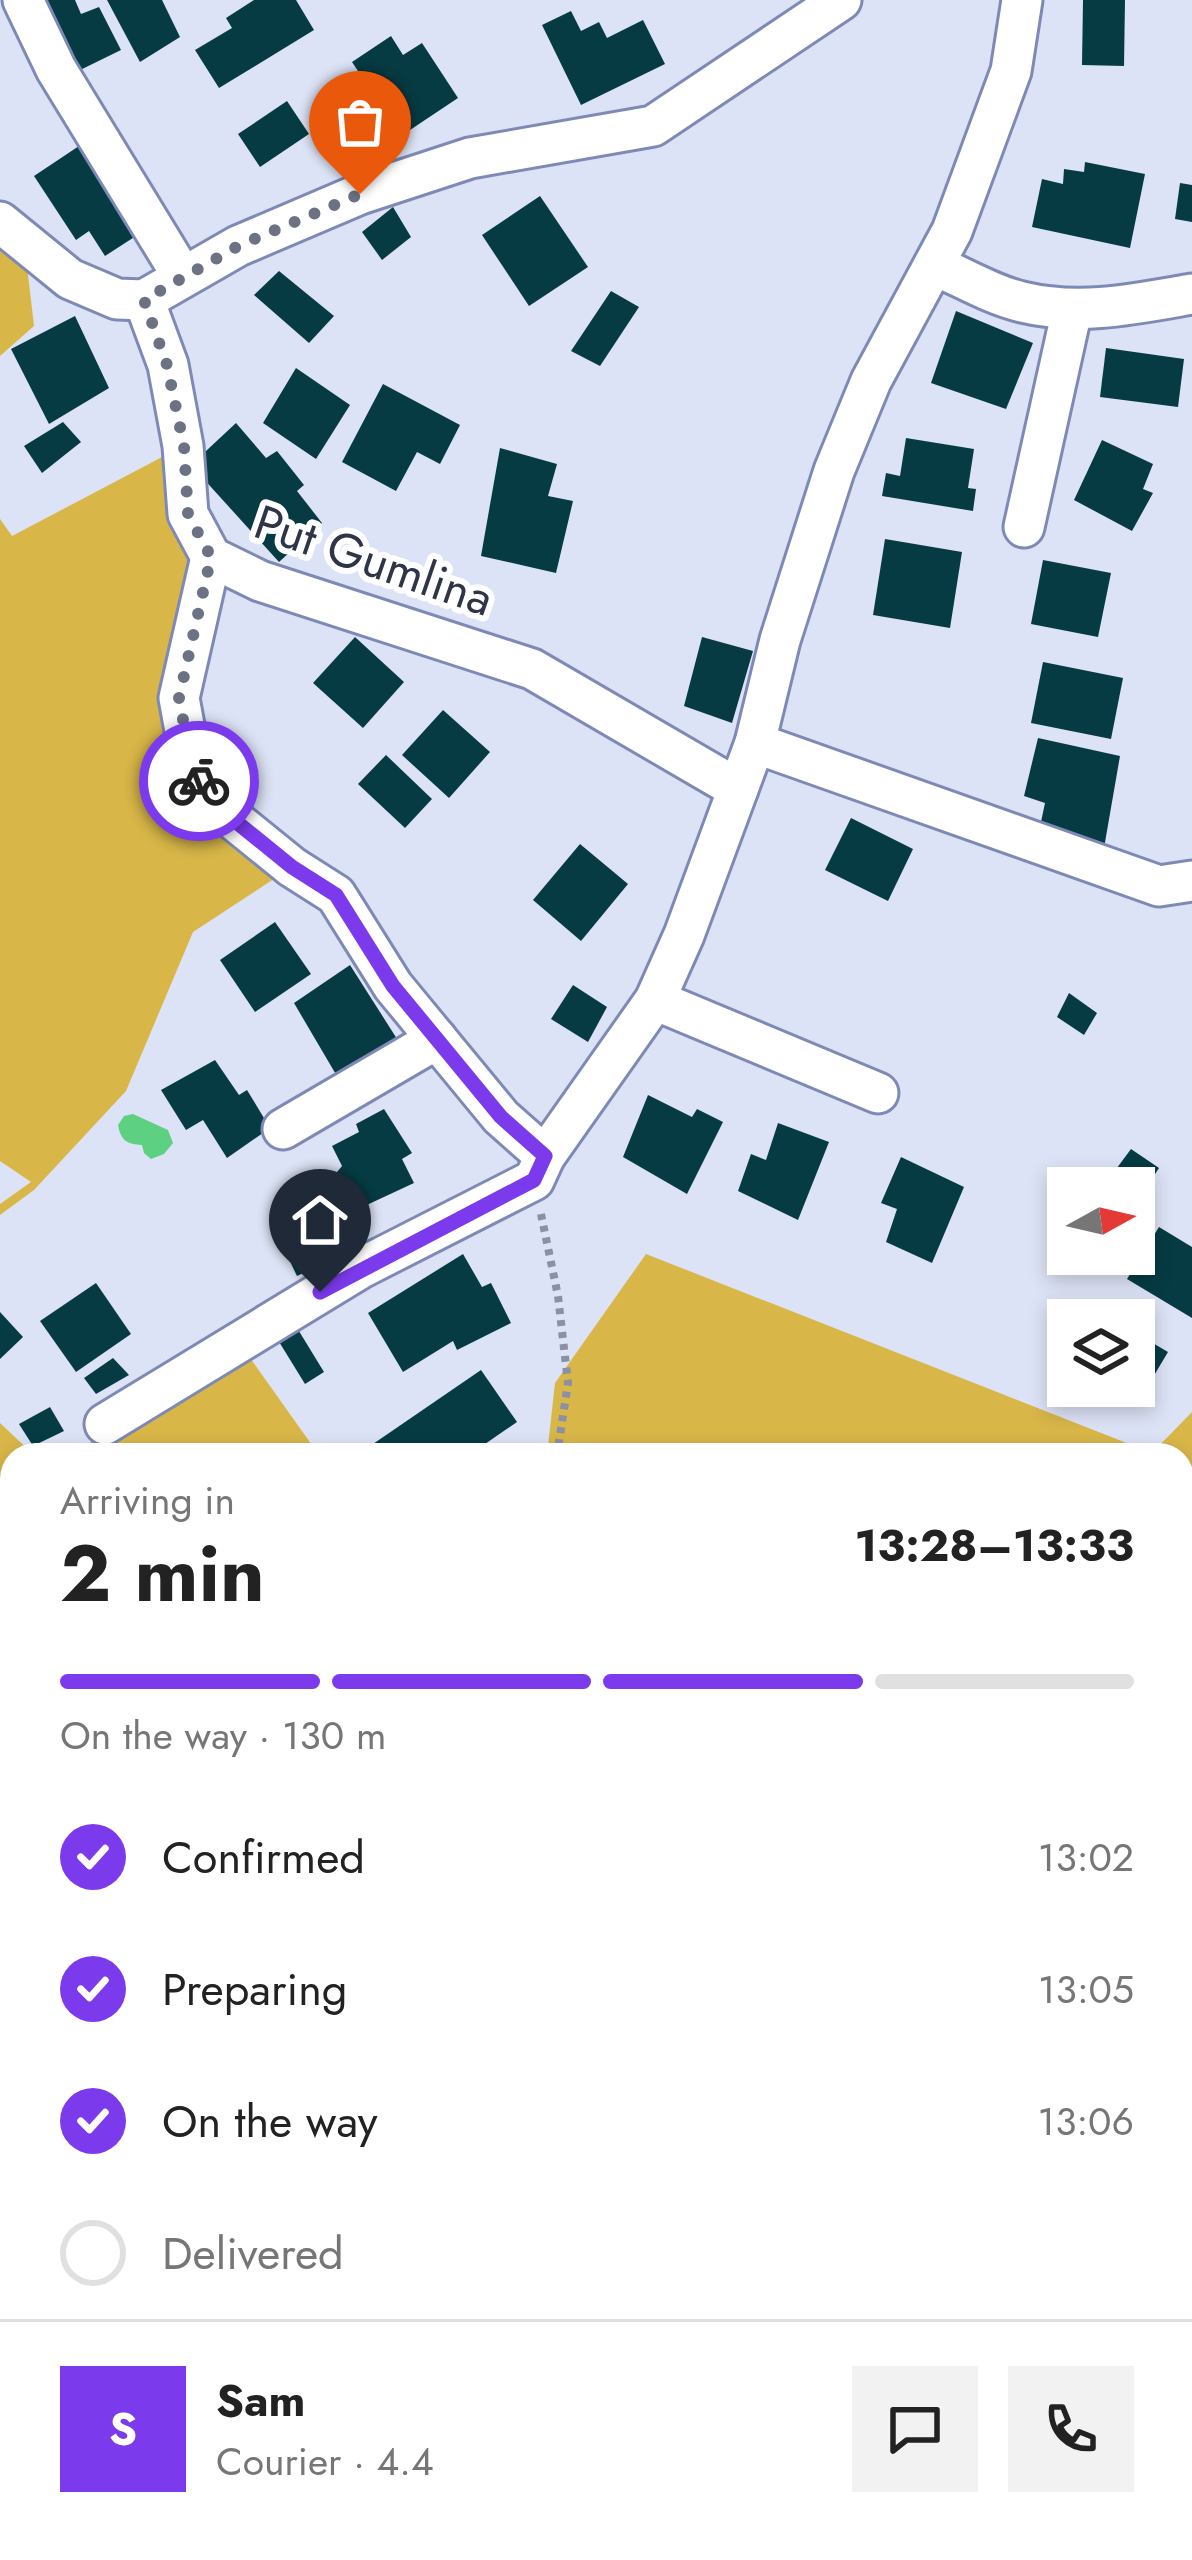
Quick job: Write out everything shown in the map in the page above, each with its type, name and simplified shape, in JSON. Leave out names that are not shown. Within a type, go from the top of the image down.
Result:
[{"type":"street","points":[[23,0],[56,69],[183,278]]},
{"type":"street","points":[[0,222],[70,279],[118,298],[144,300],[238,246],[448,165],[653,126],[841,0]]},
{"type":"street","points":[[104,1424],[361,1268],[539,1168],[655,1000],[755,743],[833,471],[871,381],[952,231],[1011,71],[1022,0]]},
{"type":"street","points":[[934,265],[1018,302],[1072,310],[1192,294]]},
{"type":"street","name":"Put Gumlina","points":[[144,300],[172,385],[184,446],[188,514],[211,557],[260,580],[532,669],[738,789]]},
{"type":"street","points":[[1024,527],[1072,310]]},
{"type":"street","points":[[211,557],[179,698],[193,774],[234,820],[336,895],[393,986],[539,1168]]},
{"type":"street","points":[[755,743],[1159,886],[1192,881]]},
{"type":"street","points":[[655,1000],[878,1093]]},
{"type":"street","points":[[284,1129],[437,1039]]},
{"type":"path","points":[[539,1168],[568,1383],[559,1443]]},
{"type":"shaded area","points":[[0,222],[24,240],[34,326],[0,356]]},
{"type":"shaded area","points":[[183,446],[195,615],[193,774],[292,867],[193,932],[126,1091],[34,1190],[0,1215],[0,1204],[31,1182],[0,1161],[0,519],[12,536]]},
{"type":"shaded area","points":[[133,1114],[168,1130],[173,1143],[164,1154],[151,1159],[142,1145],[123,1138],[118,1125],[124,1116]]},
{"type":"shaded area","points":[[646,1254],[1127,1443],[548,1443],[555,1383]]},
{"type":"shaded area","points":[[238,1341],[310,1443],[90,1443],[105,1424]]},
{"type":"shaded area","points":[[1192,1412],[1192,1443],[1162,1443]]},
{"type":"shaded area","points":[[0,1423],[21,1443],[0,1443]]},
{"type":"building","points":[[43,0],[75,0],[81,14],[99,7],[121,50],[72,74]]},
{"type":"building","points":[[107,0],[162,0],[180,37],[140,62]]},
{"type":"building","points":[[254,0],[296,0],[314,30],[219,88],[195,50],[232,28],[226,18]]},
{"type":"building","points":[[1083,0],[1125,0],[1124,66],[1082,65]]},
{"type":"building","points":[[571,11],[581,31],[599,22],[607,38],[643,20],[665,64],[581,105],[542,25]]},
{"type":"building","points":[[391,36],[403,55],[422,43],[458,98],[401,136],[352,62]]},
{"type":"building","points":[[287,101],[309,134],[260,167],[238,134]]},
{"type":"building","points":[[82,144],[139,234],[105,256],[89,231],[76,240],[34,176]]},
{"type":"building","points":[[1085,162],[1145,174],[1130,248],[1032,227],[1042,179],[1063,184],[1064,169],[1084,172]]},
{"type":"building","points":[[1180,183],[1192,185],[1192,222],[1175,219]]},
{"type":"building","points":[[540,196],[588,267],[529,306],[482,235]]},
{"type":"building","points":[[393,207],[411,237],[382,260],[362,232]]},
{"type":"building","points":[[279,271],[334,316],[309,343],[254,295]]},
{"type":"building","points":[[611,291],[639,307],[600,366],[571,351]]},
{"type":"building","points":[[956,311],[1033,343],[1006,409],[931,383]]},
{"type":"building","points":[[75,316],[109,388],[49,424],[11,349]]},
{"type":"building","points":[[1106,348],[1184,359],[1178,407],[1100,397]]},
{"type":"building","points":[[296,368],[350,405],[316,459],[263,423]]},
{"type":"building","points":[[383,384],[460,425],[440,464],[417,452],[396,491],[342,462]]},
{"type":"building","points":[[63,422],[81,442],[42,473],[24,446]]},
{"type":"building","points":[[236,423],[266,458],[277,451],[304,485],[297,491],[322,523],[279,562],[191,465]]},
{"type":"building","points":[[906,438],[974,449],[968,488],[976,489],[973,511],[882,496],[886,473],[900,476]]},
{"type":"building","points":[[1102,440],[1153,464],[1143,489],[1153,493],[1132,531],[1074,500]]},
{"type":"building","points":[[500,448],[557,464],[548,496],[573,501],[556,573],[481,556]]},
{"type":"building","points":[[885,539],[962,552],[950,628],[873,615]]},
{"type":"building","points":[[1043,560],[1111,573],[1098,637],[1031,624]]},
{"type":"building","points":[[355,637],[404,682],[363,728],[313,683]]},
{"type":"building","points":[[702,637],[753,651],[732,723],[684,706]]},
{"type":"building","points":[[1043,662],[1123,678],[1111,739],[1031,723]]},
{"type":"building","points":[[443,710],[490,752],[449,798],[402,755]]},
{"type":"building","points":[[1038,738],[1120,756],[1104,848],[1038,836],[1045,803],[1024,796]]},
{"type":"building","points":[[386,755],[432,799],[405,828],[358,784]]},
{"type":"building","points":[[851,818],[913,849],[888,901],[825,870]]},
{"type":"building","points":[[580,844],[628,884],[581,941],[533,900]]},
{"type":"building","points":[[275,922],[311,974],[255,1012],[220,960]]},
{"type":"building","points":[[350,965],[399,1042],[341,1083],[294,1003]]},
{"type":"building","points":[[573,985],[607,1007],[588,1042],[551,1019]]},
{"type":"building","points":[[1069,993],[1097,1013],[1084,1035],[1057,1017]]},
{"type":"building","points":[[215,1060],[239,1095],[247,1090],[270,1128],[227,1158],[203,1120],[186,1130],[161,1090]]},
{"type":"building","points":[[648,1095],[692,1117],[697,1109],[723,1122],[687,1194],[623,1157]]},
{"type":"building","points":[[384,1109],[412,1153],[402,1159],[414,1183],[356,1210],[337,1172],[342,1166],[332,1146],[359,1132],[356,1124]]},
{"type":"building","points":[[778,1123],[829,1142],[798,1220],[738,1191],[751,1154],[766,1160]]},
{"type":"building","points":[[1131,1149],[1159,1168],[1155,1174],[1155,1167],[1118,1167]]},
{"type":"building","points":[[901,1157],[964,1187],[932,1263],[886,1242],[897,1209],[881,1203]]},
{"type":"building","points":[[1159,1227],[1192,1247],[1192,1318],[1127,1279],[1129,1275],[1155,1275]]},
{"type":"building","points":[[320,1239],[332,1259],[297,1276],[287,1255]]},
{"type":"building","points":[[463,1254],[482,1287],[491,1283],[511,1323],[457,1350],[453,1341],[403,1372],[368,1313]]},
{"type":"building","points":[[96,1283],[131,1334],[76,1372],[40,1321]]},
{"type":"building","points":[[0,1312],[23,1337],[0,1359]]},
{"type":"building","points":[[294,1323],[324,1372],[305,1384],[273,1332]]},
{"type":"building","points":[[1155,1344],[1168,1352],[1155,1374]]},
{"type":"building","points":[[113,1358],[129,1375],[96,1394],[84,1378]]},
{"type":"building","points":[[481,1370],[517,1422],[486,1443],[374,1443]]},
{"type":"building","points":[[50,1407],[64,1431],[31,1443],[19,1424]]},
{"type":"way so far","points":[[199,781],[193,774],[179,698],[211,557],[188,514],[184,446],[167,365],[144,300],[238,246],[360,194]]},
{"type":"route","points":[[199,781],[234,820],[336,895],[393,986],[501,1117],[545,1156],[534,1180],[320,1292]]}]
